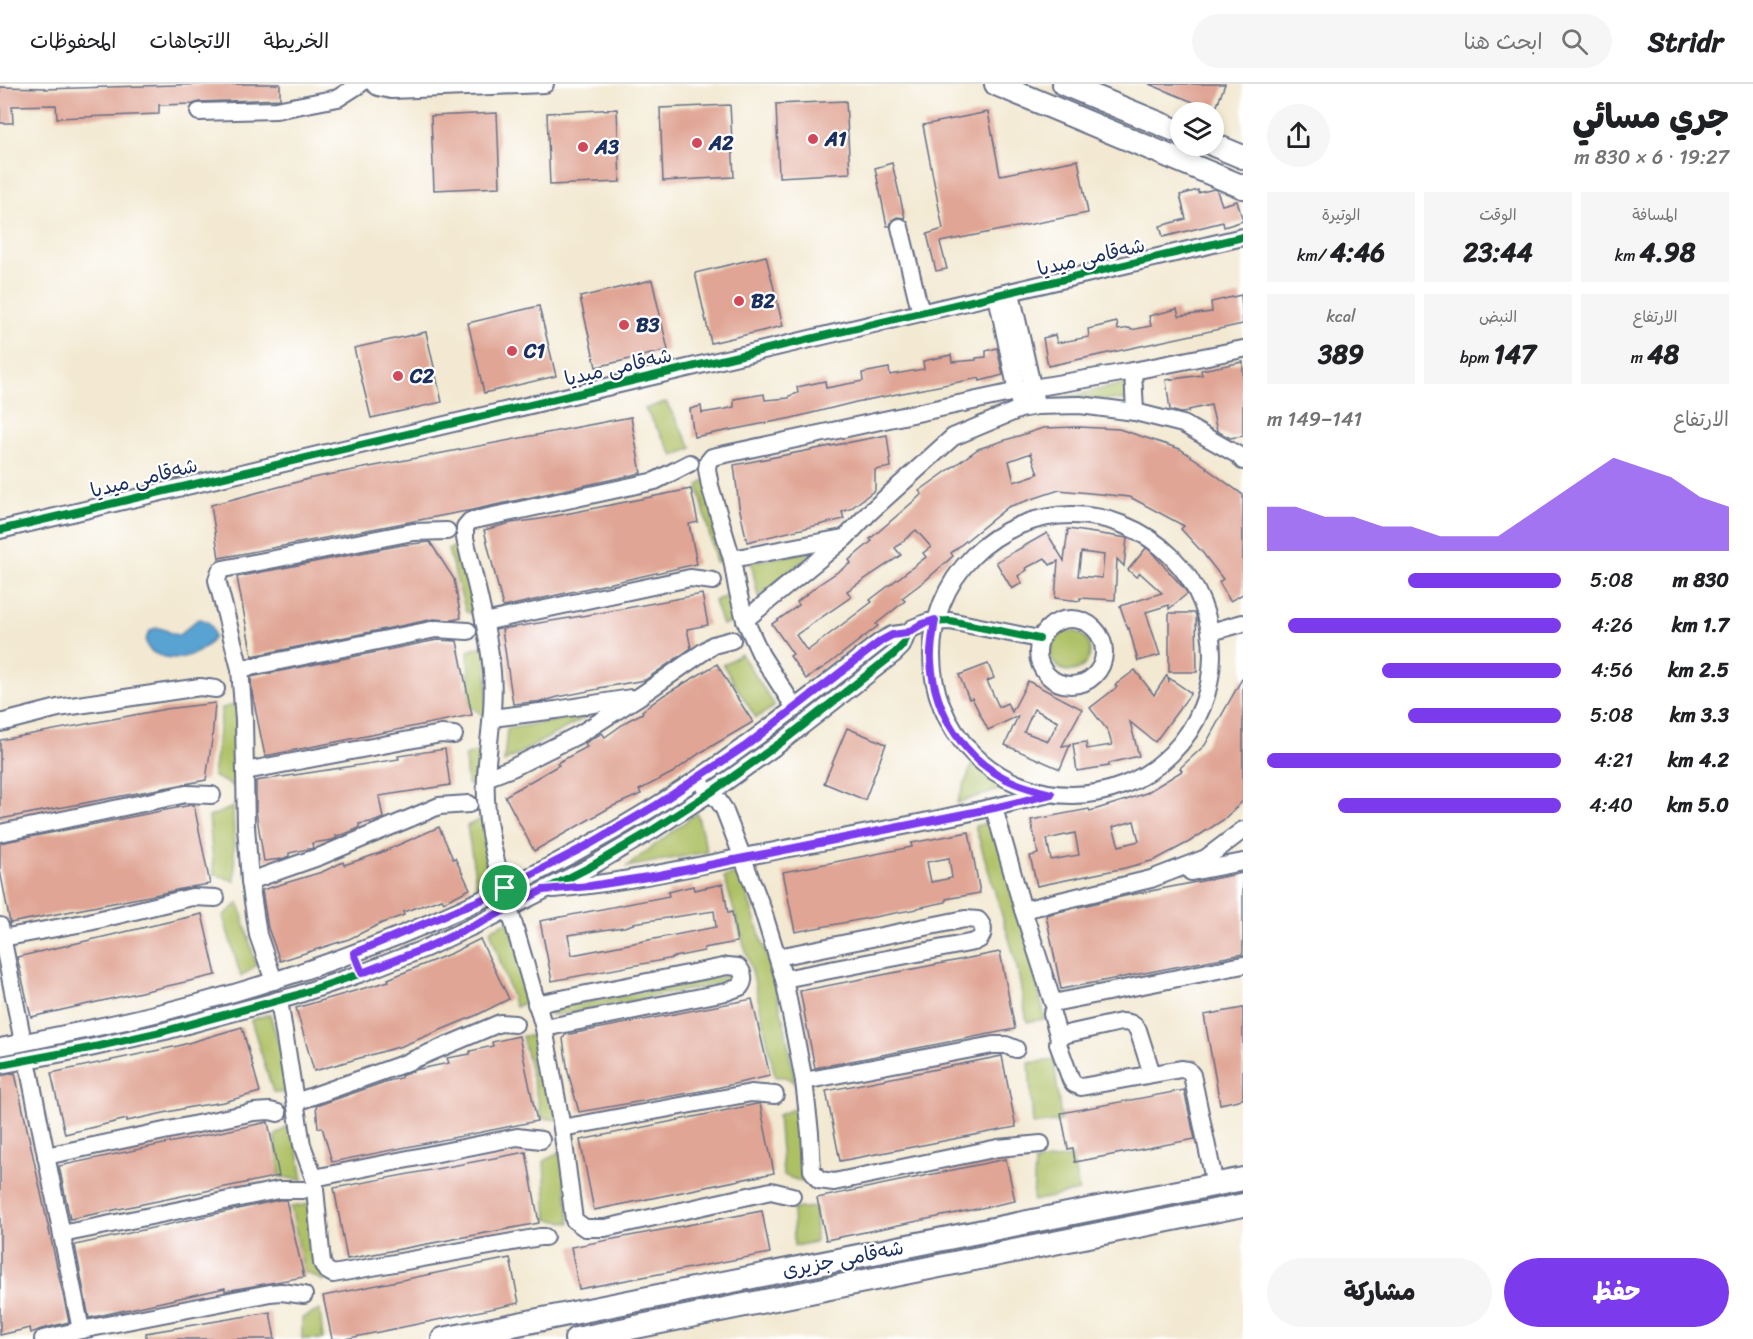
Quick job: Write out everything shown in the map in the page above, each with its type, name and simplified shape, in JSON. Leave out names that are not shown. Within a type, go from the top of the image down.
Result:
[{"type":"street","points":[[199,112],[276,110],[338,98],[360,84]]},
{"type":"street","points":[[375,84],[391,90],[544,84]]},
{"type":"street","points":[[996,84],[1243,187]]},
{"type":"street","points":[[1064,84],[1170,128]]},
{"type":"street","points":[[1134,142],[1144,117]]},
{"type":"street","points":[[1224,149],[1243,158]]},
{"type":"street","points":[[900,227],[922,313]]},
{"type":"street","name":"شەقامی میدیا","points":[[0,530],[296,458],[1243,237]]},
{"type":"street","points":[[1004,294],[1029,407]]},
{"type":"street","points":[[795,708],[761,655],[745,620],[736,588],[732,559],[708,478],[708,462],[712,457],[1025,390],[1243,349]]},
{"type":"street","points":[[1133,371],[1135,412]]},
{"type":"street","points":[[745,620],[846,538],[870,512],[953,437],[1029,407],[1080,405],[1135,412],[1183,424],[1241,456]]},
{"type":"street","points":[[937,409],[953,437]]},
{"type":"street","points":[[505,888],[488,825],[486,778],[492,718],[492,672],[484,622],[465,538],[465,527],[470,521],[655,481],[690,463]]},
{"type":"street","points":[[1078,514],[1099,517],[1139,531],[1157,543],[1187,573],[1202,601],[1211,632],[1212,667],[1205,701],[1189,733],[1166,759],[1137,780],[1104,792],[1051,794],[1015,783],[998,774],[967,749],[955,733],[945,716],[933,679],[931,659],[935,620],[942,600],[964,564],[979,549],[1015,526],[1056,515],[1078,514]]},
{"type":"street","points":[[274,981],[258,935],[250,881],[240,669],[217,580],[220,572],[223,569],[413,532],[447,531]]},
{"type":"street","points":[[732,559],[846,538]]},
{"type":"street","points":[[484,622],[690,578],[713,581]]},
{"type":"street","points":[[1076,619],[1086,623],[1095,629],[1104,649],[1099,671],[1092,679],[1071,686],[1050,679],[1042,671],[1038,661],[1037,650],[1040,639],[1045,630],[1054,623],[1076,619]]},
{"type":"street","points":[[0,1047],[159,1013],[274,981],[354,953],[505,888],[590,844],[655,806],[747,745],[881,641],[892,635],[907,633],[935,620],[1040,639]]},
{"type":"street","points":[[1211,632],[1243,623]]},
{"type":"street","points":[[240,669],[436,629],[468,632]]},
{"type":"street","points":[[0,1065],[165,1031],[279,1000],[362,973],[426,948],[590,867],[710,793],[783,741],[894,654],[902,646],[907,633]]},
{"type":"street","points":[[486,778],[512,768],[580,734],[640,696],[712,645],[732,640]]},
{"type":"street","points":[[0,723],[58,708],[200,687],[216,688]]},
{"type":"street","points":[[492,718],[640,696]]},
{"type":"street","points":[[245,771],[441,734],[454,735]]},
{"type":"street","points":[[696,779],[724,809],[778,957],[804,1081],[812,1170],[819,1180],[834,1182],[998,1148],[1041,1144]]},
{"type":"street","points":[[0,833],[186,794],[212,795]]},
{"type":"street","points":[[543,890],[590,886],[644,877],[994,808],[1051,794]]},
{"type":"street","points":[[250,881],[321,856],[439,806],[469,804]]},
{"type":"street","points":[[994,808],[1053,1003],[1243,965]]},
{"type":"street","points":[[1151,879],[1206,858],[1243,830]]},
{"type":"street","points":[[1023,910],[1151,879],[1243,862]]},
{"type":"street","points":[[24,1042],[1,932],[89,922],[192,897],[216,898]]},
{"type":"street","points":[[509,908],[544,1028],[562,1128],[574,1221],[585,1228],[605,1228],[771,1191],[792,1196]]},
{"type":"street","points":[[778,957],[965,919],[978,920],[983,929],[980,939],[974,942],[784,979]]},
{"type":"street","points":[[354,953],[362,973]]},
{"type":"street","points":[[536,1004],[728,966],[738,967],[743,974],[744,980],[740,987],[726,992],[544,1028]]},
{"type":"street","points":[[279,1000],[308,1184],[322,1263],[326,1270],[333,1274],[545,1237]]},
{"type":"street","points":[[159,1013],[165,1031]]},
{"type":"street","points":[[1052,1014],[1059,1038],[1058,1044],[1074,1084],[1081,1087],[1180,1069],[1188,1070],[1192,1076],[1215,1185]]},
{"type":"street","points":[[1059,1038],[1067,1034],[1128,1022],[1138,1030],[1152,1074]]},
{"type":"street","points":[[296,1102],[403,1064],[500,1023],[515,1024]]},
{"type":"street","points":[[804,1081],[993,1045],[1006,1045],[1017,1049]]},
{"type":"street","points":[[27,1060],[81,1330]]},
{"type":"street","points":[[562,1128],[751,1093],[775,1095]]},
{"type":"street","points":[[46,1156],[254,1112],[278,1113]]},
{"type":"street","points":[[62,1234],[308,1184],[517,1137],[541,1140]]},
{"type":"street","name":"شەقامی جزیری","points":[[443,1339],[1243,1179]]},
{"type":"street","name":"شەقامی جزیری","points":[[576,1339],[1243,1205]]},
{"type":"street","points":[[1010,1226],[1005,1233],[1004,1241],[1009,1248],[1017,1251]]},
{"type":"street","points":[[976,1233],[984,1236],[988,1243],[988,1251],[984,1257]]},
{"type":"street","points":[[43,1339],[270,1293],[304,1295]]},
{"type":"green space","points":[[1127,383],[1127,400],[1064,398]]},
{"type":"green space","points":[[666,402],[692,448],[674,456],[645,409]]},
{"type":"green space","points":[[707,478],[730,559],[716,562],[698,486]]},
{"type":"green space","points":[[463,542],[486,618],[466,612],[448,550]]},
{"type":"green space","points":[[815,551],[758,597],[751,562]]},
{"type":"green space","points":[[732,594],[741,620],[722,625],[714,601]]},
{"type":"green space","points":[[1070,631],[1084,637],[1090,651],[1084,665],[1070,671],[1056,665],[1050,651],[1056,637]]},
{"type":"green space","points":[[487,644],[487,718],[470,706],[468,651]]},
{"type":"green space","points":[[741,654],[775,706],[756,718],[723,665]]},
{"type":"green space","points":[[237,704],[235,787],[213,776],[222,708]]},
{"type":"green space","points":[[589,715],[504,762],[507,729]]},
{"type":"green space","points":[[484,749],[483,790],[467,784],[465,756]]},
{"type":"green space","points":[[974,760],[1015,785],[957,803]]},
{"type":"green space","points":[[233,807],[235,881],[214,874],[209,817]]},
{"type":"green space","points":[[697,813],[707,852],[626,867]]},
{"type":"green space","points":[[485,817],[495,874],[477,888],[467,826]]},
{"type":"green space","points":[[992,822],[1018,901],[1045,1019],[1027,1022],[1016,962],[975,826]]},
{"type":"green space","points":[[740,873],[771,970],[785,1027],[795,1084],[786,1077],[775,1077],[753,975],[724,877]]},
{"type":"green space","points":[[239,903],[256,965],[241,977],[223,916]]},
{"type":"green space","points":[[509,921],[534,1005],[524,1003],[515,1007],[490,930]]},
{"type":"green space","points":[[727,976],[732,979],[730,982],[555,1015],[550,1014],[552,1009]]},
{"type":"green space","points":[[270,1014],[294,1094],[273,1092],[251,1020]]},
{"type":"green space","points":[[542,1028],[559,1120],[542,1118],[522,1036],[533,1036]]},
{"type":"green space","points":[[1054,1060],[1061,1121],[1033,1125],[1029,1063]]},
{"type":"green space","points":[[796,1108],[802,1182],[783,1175],[778,1115]]},
{"type":"green space","points":[[293,1122],[303,1180],[280,1177],[275,1136]]},
{"type":"green space","points":[[561,1151],[570,1223],[547,1219],[544,1161]]},
{"type":"green space","points":[[1072,1157],[1079,1191],[1033,1201],[1035,1162]]},
{"type":"green space","points":[[315,1203],[324,1281],[304,1272],[291,1207]]},
{"type":"green space","points":[[815,1207],[816,1242],[794,1246],[793,1209]]},
{"type":"green space","points":[[320,1310],[323,1339],[302,1339],[302,1318]]},
{"type":"water","points":[[198,619],[210,624],[214,637],[198,652],[184,657],[169,658],[153,652],[147,646],[147,636],[154,629],[163,629],[179,635]]},
{"type":"building","points":[[280,84],[280,99],[159,105],[159,114],[57,118],[56,105],[12,106],[13,123],[0,123],[0,87],[45,89]]},
{"type":"building","points":[[1149,84],[1225,84],[1218,102],[1193,102]]},
{"type":"building","name":"A1","points":[[846,101],[850,173],[779,177],[776,104]]},
{"type":"building","name":"A2","points":[[730,105],[734,177],[663,181],[660,108]]},
{"type":"building","name":"A3","points":[[617,109],[620,182],[550,185],[547,113]]},
{"type":"building","points":[[988,112],[1000,175],[1078,160],[1088,213],[940,242],[947,269],[936,271],[927,234],[943,229],[923,125]]},
{"type":"building","points":[[497,113],[500,187],[434,190],[431,116]]},
{"type":"building","points":[[892,163],[905,218],[897,217],[892,220],[890,226],[887,226],[875,168]]},
{"type":"building","points":[[1214,189],[1222,205],[1237,201],[1243,221],[1224,227],[1223,222],[1163,237],[1160,226],[1186,219],[1180,195]]},
{"type":"building","name":"B2","points":[[766,256],[783,326],[711,343],[695,273]]},
{"type":"building","name":"B3","points":[[652,280],[668,350],[596,367],[580,297]]},
{"type":"building","points":[[1241,295],[1243,324],[1048,366],[1043,338],[1055,335],[1057,343],[1089,337],[1088,329],[1117,322],[1118,330],[1151,326],[1149,316],[1177,309],[1179,316],[1212,312],[1211,302]]},
{"type":"building","name":"C1","points":[[539,306],[556,376],[484,393],[468,323]]},
{"type":"building","name":"C2","points":[[426,332],[442,402],[371,418],[354,348]]},
{"type":"building","points":[[997,348],[1003,375],[856,402],[792,418],[694,437],[690,409],[701,406],[702,413],[726,409],[734,407],[734,399],[764,394],[765,400],[789,398],[798,393],[797,387],[825,381],[826,388],[863,381],[862,373],[889,368],[890,375],[924,369],[923,361],[951,355],[952,362],[976,360],[976,358],[986,357],[986,351]]},
{"type":"building","points":[[1243,362],[1243,436],[1230,438],[1217,431],[1211,405],[1181,413],[1170,410],[1166,380],[1202,375],[1201,370]]},
{"type":"building","points":[[631,417],[641,473],[472,510],[219,558],[211,505],[312,478]]},
{"type":"building","points":[[1043,428],[1119,429],[1180,449],[1243,495],[1243,594],[1230,601],[1219,582],[1223,579],[1181,529],[1184,526],[1130,497],[1059,490],[1008,507],[951,553],[953,556],[902,598],[905,601],[876,624],[878,626],[806,679],[790,656],[793,654],[772,624],[799,605],[797,602],[818,585],[851,563],[849,560],[872,541],[870,539],[922,494],[919,491],[978,449]],"holes":[[[1031,453],[1038,474],[1014,482],[1009,461]],[[916,530],[931,547],[923,553],[926,557],[870,600],[872,602],[807,651],[796,635],[851,597],[847,591],[901,555],[895,548]]]},
{"type":"building","points":[[887,435],[891,467],[875,470],[875,490],[850,509],[842,512],[844,519],[747,542],[739,506],[734,465]]},
{"type":"building","points":[[691,489],[698,522],[689,524],[697,564],[503,607],[484,530]]},
{"type":"building","points":[[1068,529],[1127,538],[1124,566],[1117,559],[1115,600],[1080,598],[1080,601],[1055,598],[1058,561],[1050,565],[1045,558],[1026,568],[1027,570],[1018,576],[1022,583],[1012,589],[996,562],[1047,533],[1064,561]],"holes":[[[1081,552],[1104,555],[1102,578],[1078,576]]]},
{"type":"building","points":[[430,542],[454,579],[461,618],[434,619],[252,656],[237,577],[402,545]]},
{"type":"building","points":[[1147,547],[1188,593],[1169,609],[1169,605],[1146,612],[1160,655],[1138,661],[1120,606],[1162,593],[1140,573],[1136,577],[1128,570]]},
{"type":"building","points":[[702,594],[708,625],[687,629],[691,648],[645,680],[544,701],[513,704],[502,629]]},
{"type":"building","points":[[1169,613],[1196,613],[1197,672],[1169,672]]},
{"type":"building","points":[[437,640],[457,641],[472,715],[265,756],[252,693],[251,677]]},
{"type":"building","points":[[717,664],[753,722],[700,753],[672,773],[639,790],[641,794],[611,807],[534,851],[505,796],[587,747],[585,743],[602,733],[605,737],[643,713],[642,711],[664,695]]},
{"type":"building","points":[[988,664],[994,678],[987,681],[999,707],[1007,703],[1012,712],[1028,681],[1082,709],[1062,746],[1070,745],[1060,769],[1005,745],[1018,716],[988,730],[972,698],[969,699],[959,675]],"holes":[[[1034,709],[1058,722],[1048,741],[1024,732]]]},
{"type":"building","points":[[1135,670],[1154,695],[1167,675],[1169,682],[1169,678],[1191,693],[1155,742],[1130,722],[1139,756],[1109,763],[1109,766],[1077,771],[1073,744],[1086,742],[1087,749],[1112,745],[1108,731],[1090,708]]},
{"type":"building","points":[[1243,677],[1243,801],[1223,820],[1155,860],[1037,886],[1030,856],[1038,854],[1031,820],[1089,809],[1090,811],[1146,793],[1182,771],[1180,768],[1205,745]],"holes":[[[1134,821],[1139,841],[1119,846],[1113,827]],[[1075,833],[1079,855],[1051,860],[1047,839]]]},
{"type":"building","points":[[215,703],[206,780],[0,819],[0,740],[166,709]]},
{"type":"building","points":[[847,728],[886,744],[865,800],[824,783]]},
{"type":"building","points":[[445,749],[450,785],[379,796],[383,818],[359,824],[359,828],[336,836],[337,838],[332,840],[312,843],[313,848],[289,853],[289,856],[282,859],[264,861],[256,811],[256,781],[399,759],[398,756]]},
{"type":"building","points":[[194,805],[210,884],[10,923],[0,870],[0,843]]},
{"type":"building","points":[[439,827],[470,889],[444,902],[442,899],[403,912],[404,915],[349,939],[280,961],[268,928],[262,890],[322,872],[343,862],[344,865],[380,853]]},
{"type":"building","points":[[969,832],[980,893],[946,899],[946,902],[917,909],[795,932],[783,872],[912,847],[911,843]],"holes":[[[949,858],[952,878],[931,882],[927,862]]]},
{"type":"building","points":[[1243,873],[1243,954],[1061,989],[1046,915],[1125,896]]},
{"type":"building","points":[[723,884],[728,913],[732,912],[737,942],[704,948],[704,951],[674,958],[552,981],[540,921],[669,896],[668,892],[693,886],[694,890]],"holes":[[[714,911],[716,927],[572,955],[568,935]]]},
{"type":"building","points":[[202,914],[216,975],[31,1017],[17,957]]},
{"type":"building","points":[[480,939],[509,999],[402,1046],[314,1071],[296,1008],[389,981],[388,979]]},
{"type":"building","points":[[1000,952],[1015,1029],[815,1068],[800,991]]},
{"type":"building","points":[[752,999],[770,1076],[707,1090],[579,1112],[568,1072],[563,1039],[565,1035]]},
{"type":"building","points":[[1243,1008],[1243,1099],[1220,1104],[1204,1015]]},
{"type":"building","points":[[242,1027],[260,1092],[224,1102],[127,1121],[127,1119],[65,1134],[51,1073],[178,1046]]},
{"type":"building","points":[[519,1036],[537,1121],[332,1162],[322,1127],[318,1128],[316,1106],[401,1078],[415,1070],[449,1063],[447,1058],[470,1054],[470,1051],[493,1046],[492,1042]]},
{"type":"building","points":[[1002,1056],[1016,1127],[840,1161],[826,1091]]},
{"type":"building","points":[[15,1073],[69,1322],[31,1333],[30,1328],[0,1335],[0,1076]]},
{"type":"building","points":[[1184,1090],[1195,1139],[1075,1162],[1073,1148],[1068,1149],[1061,1113]]},
{"type":"building","points":[[760,1104],[774,1173],[594,1210],[580,1140]]},
{"type":"building","points":[[268,1122],[279,1176],[70,1219],[59,1166]]},
{"type":"building","points":[[526,1152],[539,1223],[347,1259],[334,1188]]},
{"type":"building","points":[[1006,1159],[1015,1201],[826,1240],[817,1198]]},
{"type":"building","points":[[286,1200],[304,1277],[225,1291],[225,1288],[89,1318],[75,1245]]},
{"type":"building","points":[[762,1211],[770,1253],[579,1289],[571,1247]]},
{"type":"building","points":[[510,1258],[519,1303],[345,1339],[332,1339],[323,1296]]},
{"type":"building","points":[[270,1312],[275,1339],[146,1339],[146,1333]]},
{"type":"cycle path","points":[[0,530],[1243,237]]},
{"type":"cycle path","points":[[0,1065],[165,1031],[294,996],[426,948],[484,921],[590,867],[710,793],[783,741],[894,654],[902,646],[907,633],[913,628],[928,622],[950,621],[1039,639]]},
{"type":"place","name":"A1","points":[[813,139]]},
{"type":"place","name":"A2","points":[[697,143]]},
{"type":"place","name":"A3","points":[[583,147]]},
{"type":"place","name":"B2","points":[[739,301]]},
{"type":"place","name":"B3","points":[[624,325]]},
{"type":"place","name":"C1","points":[[512,351]]},
{"type":"place","name":"C2","points":[[398,376]]},
{"type":"route","points":[[935,620],[931,659],[933,679],[945,716],[955,733],[967,749],[998,774],[1015,783],[1051,794],[994,808],[654,876],[590,886],[543,890],[426,948],[362,973],[354,953],[505,888],[590,844],[709,771],[747,745],[881,641],[892,635],[907,633],[935,620]]}]
